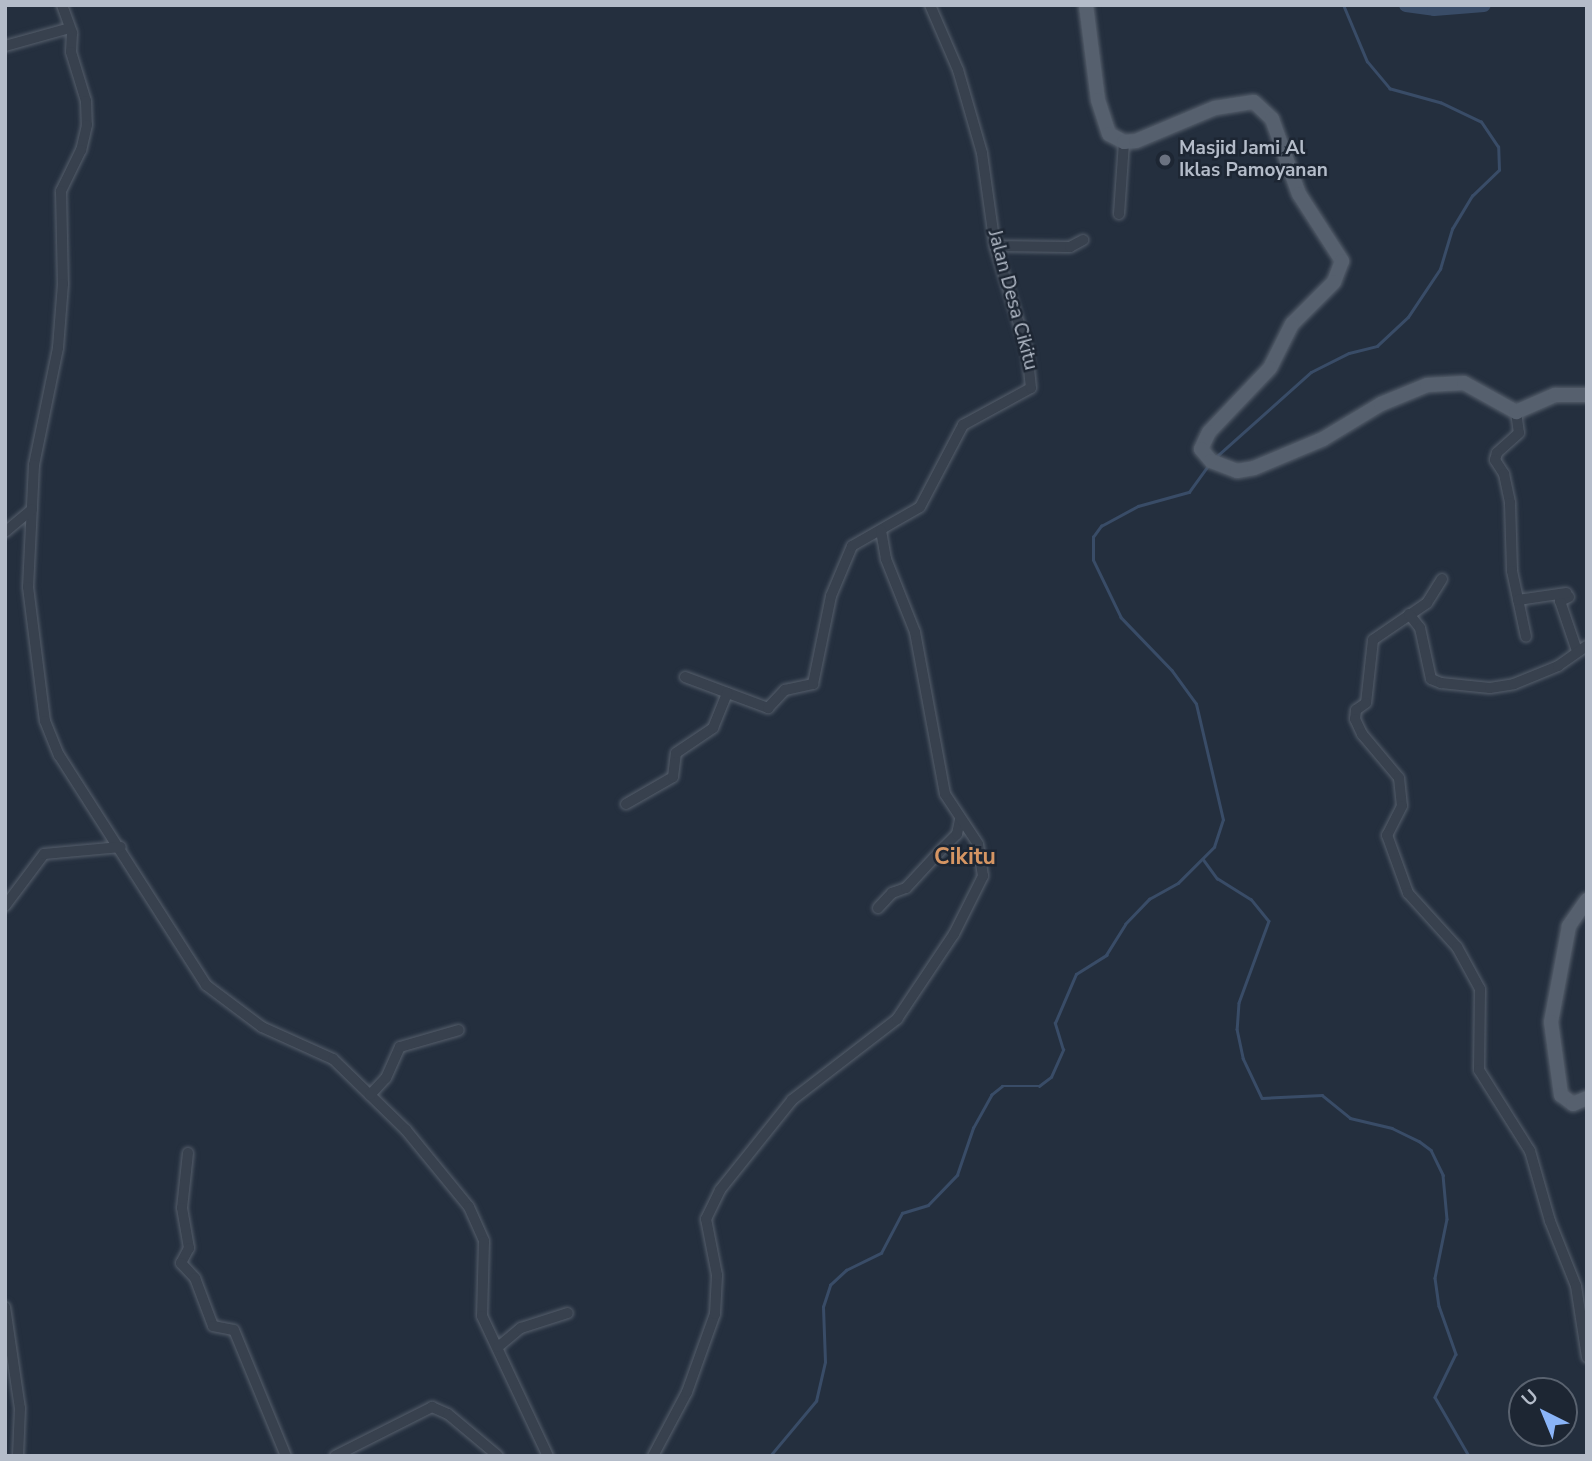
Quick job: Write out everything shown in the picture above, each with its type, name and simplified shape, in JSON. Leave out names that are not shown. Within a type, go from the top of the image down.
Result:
[{"type":"main road","points":[[1086,5],[1101,113],[1110,134],[1124,142],[1214,108],[1254,102],[1272,119],[1299,194],[1342,261],[1334,282],[1292,324],[1270,368],[1209,432],[1200,445],[1205,455],[1237,471],[1301,450],[1381,404],[1427,385],[1464,383],[1502,408],[1516,412],[1555,395],[1587,395]]},
{"type":"main road","points":[[1587,900],[1569,926],[1551,1022],[1561,1095],[1573,1104],[1587,1098]]},
{"type":"street","points":[[62,5],[71,28],[71,52],[86,101],[87,125],[81,150],[61,191],[64,284],[58,348],[36,455],[32,509],[28,587],[45,721],[59,755],[121,847],[206,985],[262,1027],[333,1059],[429,1155],[479,1224],[485,1259],[482,1316],[548,1456]]},
{"type":"street","name":"Jalan Desa Cikitu","points":[[881,530],[927,499],[964,425],[1031,388],[1027,349],[995,246],[982,153],[958,70],[930,5]]},
{"type":"street","points":[[5,46],[71,28]]},
{"type":"street","points":[[1119,214],[1124,142]]},
{"type":"street","points":[[995,246],[1070,247],[1083,240]]},
{"type":"street","points":[[1516,412],[1519,433],[1495,456],[1510,503],[1511,561],[1526,637]]},
{"type":"street","points":[[5,532],[32,509]]},
{"type":"street","points":[[653,1456],[687,1392],[715,1314],[717,1275],[706,1219],[714,1201],[752,1145],[792,1100],[897,1019],[954,934],[977,891],[985,865],[978,844],[945,794],[938,764],[938,739],[927,708],[924,669],[915,632],[886,559],[881,530],[864,536],[852,547],[831,596],[813,684],[785,690],[768,708],[685,677]]},
{"type":"street","points":[[1442,579],[1434,597],[1373,640],[1366,703],[1356,710],[1356,719],[1362,734],[1399,778],[1402,806],[1387,835],[1408,893],[1457,947],[1480,989],[1479,1070],[1530,1151],[1550,1221],[1576,1286],[1587,1357]]},
{"type":"street","points":[[1518,600],[1550,606],[1560,601],[1569,595],[1550,606]]},
{"type":"street","points":[[1409,614],[1420,628],[1431,679],[1441,683],[1501,687],[1544,673],[1582,648],[1550,606]]},
{"type":"street","points":[[626,804],[673,777],[676,753],[713,729],[727,693]]},
{"type":"street","points":[[878,908],[892,893],[906,888],[944,848],[957,834],[960,820]]},
{"type":"street","points":[[5,906],[44,854],[121,847]]},
{"type":"street","points":[[370,1094],[386,1077],[400,1047],[459,1030]]},
{"type":"street","points":[[188,1153],[182,1208],[189,1248],[181,1263],[195,1278],[213,1326],[234,1330],[286,1456]]},
{"type":"street","points":[[5,1307],[20,1408],[18,1456]]},
{"type":"street","points":[[498,1347],[521,1328],[568,1313]]},
{"type":"street","points":[[335,1456],[432,1407],[449,1414],[498,1456]]},
{"type":"waterway","points":[[1216,457],[1311,372],[1349,353],[1377,346],[1408,317],[1440,269],[1452,229],[1472,196],[1499,170],[1498,147],[1481,122],[1441,103],[1390,89],[1367,62],[1343,5]]},
{"type":"waterway","points":[[1406,5],[1434,9],[1484,5]]},
{"type":"waterway","points":[[770,1456],[816,1401],[825,1362],[823,1307],[830,1285],[846,1270],[881,1253],[902,1213],[928,1205],[957,1175],[973,1128],[991,1095],[1002,1086],[1039,1086],[1051,1077],[1063,1050],[1055,1023],[1076,974],[1106,955],[1125,924],[1149,899],[1178,883],[1214,847],[1223,820],[1196,704],[1172,671],[1121,618],[1093,560],[1093,537],[1101,526],[1138,506],[1189,492],[1209,464]]},
{"type":"waterway","points":[[1203,859],[1217,878],[1251,899],[1269,921],[1239,1003],[1237,1029],[1243,1058],[1262,1098],[1322,1095],[1350,1118],[1392,1128],[1419,1141],[1431,1150],[1443,1175],[1447,1219],[1435,1278],[1439,1306],[1456,1354],[1435,1397],[1469,1456]]},
{"type":"place","name":"Masjid Jami Al Iklas Pamoyanan","points":[[1165,160]]},
{"type":"district","name":"Cikitu","points":[[965,857]]}]
